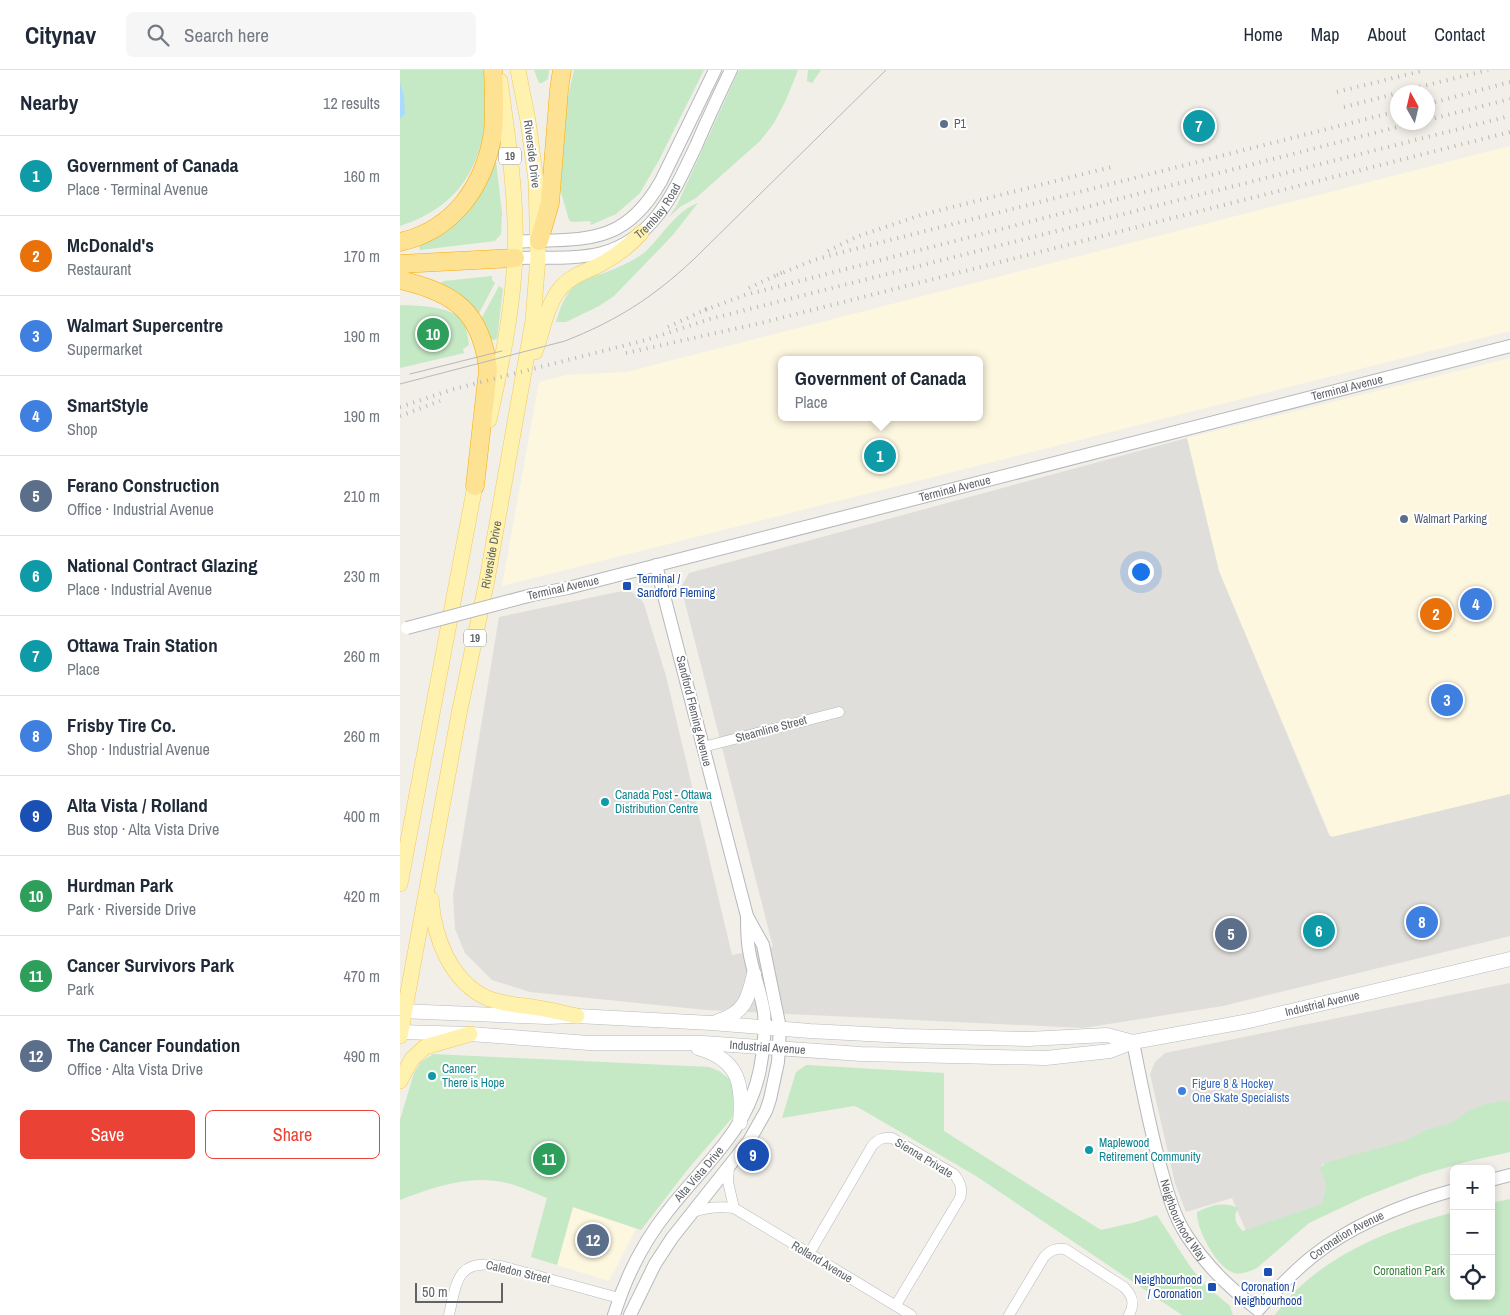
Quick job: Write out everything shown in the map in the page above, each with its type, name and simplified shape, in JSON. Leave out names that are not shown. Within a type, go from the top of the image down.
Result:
[{"type":"highway","points":[[400,242],[424,235],[437,228],[461,206],[477,182],[489,152],[493,131],[493,70]]},
{"type":"highway","points":[[538,249],[550,203],[562,70]]},
{"type":"highway","points":[[400,264],[515,250]]},
{"type":"highway","points":[[400,280],[430,287],[453,299],[465,310],[482,339],[488,370],[475,486]]},
{"type":"main road","name":"Riverside Drive","points":[[400,884],[475,486],[504,355],[515,250],[511,160],[498,70]]},
{"type":"main road","name":"Riverside Drive","points":[[400,1033],[402,1011],[430,875],[533,321],[538,249],[534,156],[518,70]]},
{"type":"main road","points":[[519,401],[552,302],[558,291],[574,276],[602,264],[629,245],[641,233]]},
{"type":"main road","points":[[430,875],[432,910],[438,940],[446,958],[462,979],[486,998],[501,1003],[577,1016]]},
{"type":"main road","name":"Industrial Avenue","points":[[400,1033],[470,1034],[589,1042],[703,1043],[861,1054],[976,1058],[1046,1058],[1110,1051],[1133,1042],[1248,1021],[1510,960]]},
{"type":"main road","points":[[711,1023],[728,1018],[744,1005],[749,996],[754,974]]},
{"type":"main road","name":"Industrial Avenue","points":[[402,1011],[547,1017],[577,1016],[931,1037],[1028,1039],[1107,1035],[1133,1042]]},
{"type":"main road","points":[[400,1081],[412,1059],[425,1047],[470,1034]]},
{"type":"main road","points":[[665,1043],[699,1048],[711,1052],[726,1063],[736,1076],[741,1091],[740,1123]]},
{"type":"street","name":"Tremblay Road","points":[[515,250],[538,249],[598,237],[627,224],[641,212],[661,182],[715,70]]},
{"type":"street","name":"Tremblay Road","points":[[538,249],[575,257],[603,253],[628,242],[641,233],[660,214],[671,197],[731,70]]},
{"type":"street","name":"Terminal Avenue","points":[[403,629],[1510,346]]},
{"type":"street","name":"Sandford Fleming Avenue","points":[[656,565],[747,916],[748,949],[764,1012],[764,1027]]},
{"type":"street","name":"Steamline Street","points":[[703,747],[839,712]]},
{"type":"street","name":"Sandford Fleming Avenue","points":[[747,916],[763,945],[780,1028]]},
{"type":"street","name":"Alta Vista Drive","points":[[614,1315],[619,1298],[645,1247],[666,1212],[733,1134],[740,1123],[754,1093],[764,1027]]},
{"type":"street","name":"Alta Vista Drive","points":[[630,1315],[655,1264],[672,1238],[749,1141],[766,1111],[774,1084],[780,1028]]},
{"type":"street","name":"Neighbourhood Way","points":[[1133,1042],[1154,1143],[1173,1209],[1186,1235],[1214,1272],[1257,1313]]},
{"type":"street","name":"Sienna Private","points":[[809,1254],[877,1140],[884,1137],[892,1138],[954,1174],[959,1180],[962,1191],[960,1198],[896,1305]]},
{"type":"street","points":[[693,1212],[718,1206],[734,1208],[728,1182],[729,1166]]},
{"type":"street","points":[[1495,1179],[1510,1175]]},
{"type":"street","name":"Coronation Avenue","points":[[1257,1313],[1302,1265],[1338,1238],[1384,1215],[1418,1201],[1450,1191]]},
{"type":"street","name":"Rolland Avenue","points":[[734,1208],[911,1315]]},
{"type":"street","points":[[1009,1315],[1044,1257],[1049,1251],[1056,1248],[1065,1249],[1124,1287],[1130,1294],[1133,1302],[1129,1315]]},
{"type":"street","name":"Caledon Street","points":[[449,1315],[458,1279],[465,1270],[476,1264],[501,1266],[619,1298]]},
{"type":"shaded area","points":[[1510,146],[1510,331],[502,586],[539,382],[565,375],[626,372]]},
{"type":"shaded area","points":[[1510,358],[1510,794],[1331,837],[1219,571],[1187,438]]},
{"type":"shaded area","points":[[1187,438],[1219,571],[1329,835],[1332,837],[1510,794],[1510,936],[1223,1006],[1083,1028],[706,1010],[530,992],[492,980],[465,953],[455,929],[453,895],[499,617],[627,590],[639,596],[644,604],[666,676],[732,955],[773,947],[681,587],[689,573]]},
{"type":"shaded area","points":[[1510,983],[1510,1121],[1481,1125],[1322,1164],[1328,1203],[1246,1231],[1232,1198],[1186,1212],[1175,1183],[1150,1074],[1155,1062],[1165,1053]]},
{"type":"shaded area","points":[[572,1207],[636,1229],[609,1281],[557,1265]]},
{"type":"green space","points":[[400,70],[485,70],[486,96],[485,121],[481,144],[473,166],[462,185],[446,201],[426,215],[400,226]]},
{"type":"green space","points":[[534,70],[549,70],[548,79],[539,83]]},
{"type":"green space","points":[[574,70],[704,70],[659,160],[640,193],[616,214],[591,225],[590,221],[572,222],[569,220],[560,189],[565,125],[564,115]]},
{"type":"green space","points":[[739,70],[798,70],[774,123],[760,141],[696,198],[680,207],[669,217],[677,205]]},
{"type":"green space","points":[[808,70],[821,70],[812,83],[807,81]]},
{"type":"green space","points":[[491,161],[496,161],[502,213],[501,234],[495,241],[420,250],[419,246],[442,232]]},
{"type":"green space","points":[[698,203],[672,236],[614,296],[599,306],[566,322],[556,322],[561,307],[572,288],[582,281],[620,267],[641,255],[676,218]]},
{"type":"green space","points":[[492,276],[492,280],[495,283],[477,317],[450,290],[440,283],[444,281]]},
{"type":"green space","points":[[499,286],[503,289],[497,339],[487,341],[480,321]]},
{"type":"green space","points":[[400,305],[436,308],[445,310],[460,318],[465,325],[469,345],[463,349],[464,353],[400,368]]},
{"type":"green space","points":[[433,1054],[709,1067],[719,1071],[732,1081],[737,1103],[732,1118],[688,1169],[641,1230],[573,1207],[557,1265],[531,1257],[547,1198],[512,1184],[480,1180],[452,1183],[400,1200],[400,1120],[414,1073],[421,1062]]},
{"type":"green space","points":[[806,1065],[944,1073],[944,1131],[1101,1230],[1157,1215],[1189,1265],[1206,1286],[1230,1306],[1233,1315],[1182,1315],[976,1176],[861,1109],[854,1106],[782,1118],[796,1072]]},
{"type":"green space","points":[[1502,1101],[1510,1102],[1510,1152],[1450,1165],[1364,1197],[1309,1223],[1257,1268],[1246,1272],[1234,1273],[1227,1270],[1215,1256],[1204,1237],[1197,1212],[1212,1206],[1222,1205],[1238,1208],[1236,1220],[1243,1231],[1322,1204],[1326,1186],[1320,1169],[1325,1163],[1405,1141],[1426,1130],[1450,1124],[1470,1110]]},
{"type":"green space","name":"Coronation Park","points":[[1510,1199],[1510,1315],[1275,1315],[1311,1277],[1355,1248],[1379,1237],[1450,1213],[1450,1300],[1495,1300],[1495,1202]]},
{"type":"water","points":[[400,82],[404,97],[405,114],[400,119]]},
{"type":"tram line","points":[[400,384],[565,341],[601,325],[633,307],[692,261],[886,70]]},
{"type":"tram line","points":[[410,374],[502,351]]},
{"type":"railway","points":[[1337,92],[1425,70]]},
{"type":"railway","points":[[1427,85],[1488,70]]},
{"type":"railway","points":[[1435,102],[1510,82]]},
{"type":"railway","points":[[1344,107],[1390,95]]},
{"type":"railway","points":[[1435,118],[1510,99]]},
{"type":"railway","points":[[777,275],[814,260],[835,254],[1390,113]]},
{"type":"railway","points":[[400,407],[454,389],[646,340],[710,319],[1510,116]]},
{"type":"railway","points":[[705,310],[745,295],[1390,129]]},
{"type":"railway","points":[[626,353],[761,323],[1510,132]]},
{"type":"railway","points":[[828,251],[856,237],[921,215],[1115,166]]},
{"type":"railway","points":[[749,288],[783,272]]},
{"type":"railway","points":[[668,327],[711,307]]},
{"type":"railway","points":[[400,416],[440,401]]},
{"type":"place","name":"P1","points":[[944,124]]},
{"type":"place","name":"Ottawa Train Station","points":[[1199,126]]},
{"type":"place","name":"Hurdman Park","points":[[433,334]]},
{"type":"place","name":"Government of Canada","points":[[880,456]]},
{"type":"place","name":"Walmart Parking","points":[[1404,519]]},
{"type":"place","name":"Terminal / Sandford Fleming","points":[[627,586]]},
{"type":"place","name":"SmartStyle","points":[[1476,604]]},
{"type":"place","name":"McDonald's","points":[[1436,614]]},
{"type":"place","name":"Walmart Supercentre","points":[[1447,700]]},
{"type":"place","name":"Canada Post - Ottawa Distribution Centre","points":[[605,802]]},
{"type":"place","name":"Frisby Tire Co.","points":[[1422,922]]},
{"type":"place","name":"National Contract Glazing","points":[[1319,931]]},
{"type":"place","name":"Ferano Construction","points":[[1231,934]]},
{"type":"place","name":"Cancer: There is Hope","points":[[432,1076]]},
{"type":"place","name":"Figure 8 & Hockey One Skate Specialists","points":[[1182,1091]]},
{"type":"place","name":"Maplewood Retirement Community","points":[[1089,1150]]},
{"type":"place","name":"Alta Vista / Rolland","points":[[753,1155]]},
{"type":"place","name":"Cancer Survivors Park","points":[[549,1159]]},
{"type":"place","name":"The Cancer Foundation","points":[[593,1240]]},
{"type":"place","name":"Coronation / Neighbourhood","points":[[1268,1272]]},
{"type":"place","name":"Neighbourhood / Coronation","points":[[1212,1287]]}]
